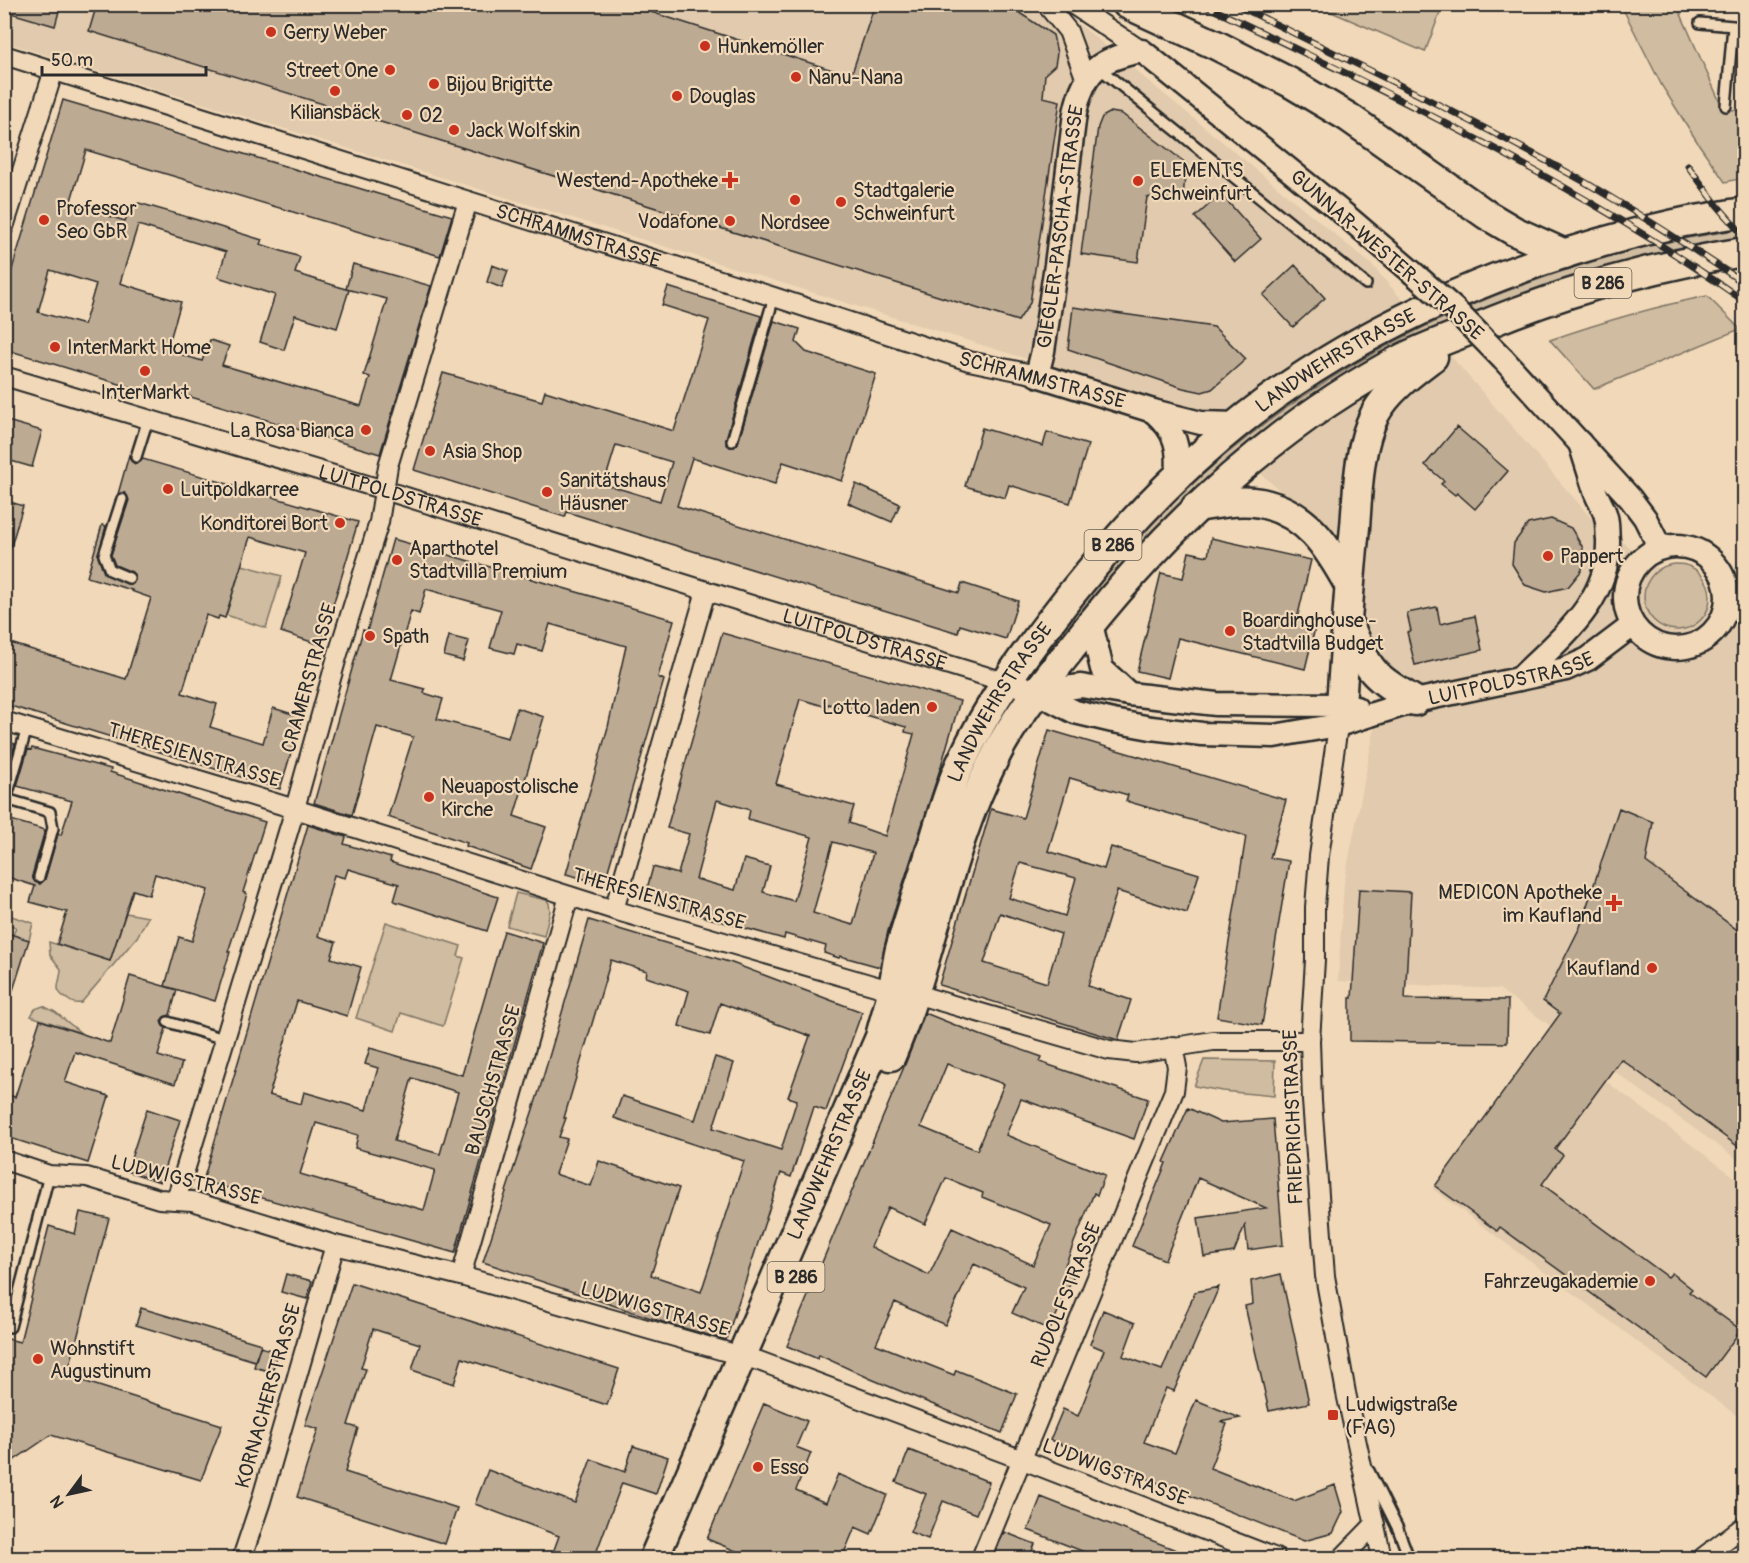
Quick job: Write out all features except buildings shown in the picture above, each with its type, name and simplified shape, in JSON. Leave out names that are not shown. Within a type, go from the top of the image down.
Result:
[{"type":"main road","points":[[1127,4],[1289,82],[1348,117],[1488,215],[1514,231],[1565,254]]},
{"type":"main road","name":"LANDWEHRSTRASSE","points":[[904,992],[899,953],[948,795],[991,704],[1032,643],[1087,574],[1205,450],[1281,392],[1338,354],[1377,332],[1454,295],[1602,242],[1676,223],[1744,212]]},
{"type":"main road","name":"LANDWEHRSTRASSE","points":[[654,1558],[751,1360],[898,1039],[904,992],[966,825],[994,758],[1036,692],[1143,560],[1196,507],[1258,454],[1351,388],[1433,344],[1533,306],[1609,282],[1663,267],[1744,252]]},
{"type":"main road","points":[[1340,715],[1348,622],[1348,585],[1360,472],[1367,436],[1376,414],[1392,391],[1411,373],[1467,332]]},
{"type":"main road","points":[[1196,507],[1237,502],[1261,503],[1289,513],[1313,531],[1330,551],[1348,585]]},
{"type":"main road","points":[[1348,622],[1371,671],[1389,686],[1415,701]]},
{"type":"main road","name":"LANDWEHRSTRASSE","points":[[672,1558],[751,1360]]},
{"type":"street","name":"GIEGLER-PASCHA-STRASSE","points":[[1037,375],[1043,351],[1056,265],[1075,113],[1080,93],[1091,74],[1068,31],[1050,9],[1049,4]]},
{"type":"street","name":"GUNNAR-WESTER-STRASSE","points":[[1072,4],[1142,51],[1344,214],[1453,308],[1503,359],[1630,498],[1645,518],[1660,548]]},
{"type":"street","points":[[1091,74],[1117,56],[1142,51]]},
{"type":"street","name":"SCHRAMMSTRASSE","points":[[4,55],[774,297],[969,361],[1037,375],[1153,411],[1201,423],[1238,424]]},
{"type":"street","points":[[4,227],[54,70]]},
{"type":"street","name":"CRAMERSTRASSE","points":[[176,1200],[295,809],[337,657],[379,522],[388,466],[468,201]]},
{"type":"street","name":"LUITPOLDSTRASSE","points":[[4,376],[384,490],[1005,682],[1036,692],[1075,712],[1141,727],[1191,733],[1274,736],[1340,715]]},
{"type":"street","points":[[1153,411],[1169,426],[1177,443],[1179,460],[1177,477]]},
{"type":"street","points":[[1519,679],[1581,618],[1602,579],[1608,553],[1606,517],[1580,443]]},
{"type":"street","points":[[1675,546],[1690,548],[1704,554],[1715,564],[1723,577],[1736,612],[1723,619],[1707,639],[1683,648],[1668,648],[1654,644],[1642,636],[1633,625],[1627,613],[1626,586],[1638,563],[1648,554],[1660,548],[1675,546]]},
{"type":"street","points":[[614,910],[706,591]]},
{"type":"street","points":[[1091,624],[1102,669],[1129,694]]},
{"type":"street","name":"LUITPOLDSTRASSE","points":[[1036,692],[1081,686],[1216,704],[1340,715],[1378,712],[1415,701],[1566,669],[1588,659],[1633,625]]},
{"type":"street","name":"FRIEDRICHSTRASSE","points":[[1340,715],[1318,866],[1311,1041],[1316,1159],[1325,1276],[1357,1448],[1382,1558]]},
{"type":"street","name":"THERESIENSTRASSE","points":[[4,721],[295,809],[614,910],[1109,1050],[1136,1053],[1213,1041],[1311,1041]]},
{"type":"street","name":"BAUSCHSTRASSE","points":[[461,1276],[569,896]]},
{"type":"street","name":"RUDOLFSTRASSE","points":[[981,1558],[1174,1091],[1177,1067],[1173,1046]]},
{"type":"street","name":"LUDWIGSTRASSE","points":[[4,1160],[49,1175],[87,1178],[159,1199],[192,1201],[335,1245],[461,1276],[751,1360],[1023,1460],[1276,1558]]},
{"type":"street","name":"KORNACHERSTRASSE","points":[[242,1558],[261,1501],[335,1245]]},
{"type":"street","points":[[1342,1558],[1376,1524]]},
{"type":"street","points":[[1702,1558],[1744,1526]]},
{"type":"lane","points":[[1700,23],[1744,27]]},
{"type":"lane","points":[[1726,106],[1733,26]]},
{"type":"lane","name":"GUNNAR-WESTER-STRASSE","points":[[1091,74],[1366,284]]},
{"type":"lane","points":[[732,441],[774,297]]},
{"type":"lane","points":[[136,457],[148,419]]},
{"type":"lane","points":[[122,499],[104,555],[110,570],[129,578]]},
{"type":"lane","points":[[27,728],[5,802],[50,812],[54,828],[39,877]]},
{"type":"lane","points":[[168,1022],[224,1039]]},
{"type":"lane","points":[[10,1327],[49,1175]]},
{"type":"lane","points":[[1357,1448],[1381,1494],[1409,1558]]},
{"type":"shaded area","points":[[1048,4],[1085,29],[1372,265],[1591,518],[1744,633],[1744,1164],[1499,989],[1338,981],[1344,884],[1377,716],[1363,626],[1325,531],[1189,409],[5,42],[4,5]]},
{"type":"shaded area","points":[[1315,5],[1443,5],[1425,52]]},
{"type":"shaded area","points":[[1621,5],[1680,5],[1680,12],[1723,109],[1744,111],[1744,178],[1725,182],[1662,86]]},
{"type":"shaded area","points":[[1744,228],[1744,238],[1649,255],[1532,292],[1370,366],[1055,649],[1049,645],[1126,551],[1177,498],[1263,425],[1308,393],[1355,364],[1454,313],[1560,272],[1638,248]]},
{"type":"shaded area","points":[[1707,296],[1740,329],[1594,389],[1550,340],[1628,315]]},
{"type":"shaded area","points":[[1677,564],[1689,567],[1700,574],[1707,585],[1710,597],[1707,609],[1700,620],[1689,627],[1677,630],[1665,627],[1654,620],[1647,609],[1644,597],[1647,585],[1654,574],[1665,567]]},
{"type":"shaded area","points":[[242,565],[282,576],[266,628],[226,615]]},
{"type":"shaded area","points":[[516,893],[546,900],[549,903],[550,911],[544,936],[507,926]]},
{"type":"shaded area","points":[[126,913],[148,917],[137,937],[81,1003],[70,1001],[59,992],[61,969],[50,955],[49,942],[110,961]]},
{"type":"shaded area","points":[[5,914],[33,923],[29,940],[13,935],[16,927],[5,923]]},
{"type":"shaded area","points":[[386,922],[461,946],[458,956],[464,958],[443,1026],[401,1013],[395,1031],[356,1018]]},
{"type":"shaded area","points":[[43,1006],[55,1012],[81,1033],[31,1016],[35,1009]]},
{"type":"shaded area","name":"Fahrzeugakademie","points":[[1544,1035],[1744,1184],[1744,1421],[1433,1189]]},
{"type":"shaded area","points":[[1204,1060],[1275,1061],[1274,1096],[1194,1086]]},
{"type":"railway","points":[[1202,4],[1411,105],[1548,178],[1681,258],[1744,301]]},
{"type":"railway","points":[[1235,4],[1454,113],[1583,181],[1744,283]]},
{"type":"railway","points":[[1688,166],[1744,236]]},
{"type":"place","name":"Gerry Weber","points":[[271,32]]},
{"type":"place","name":"Hunkemöller","points":[[705,46]]},
{"type":"place","name":"Street One","points":[[390,70]]},
{"type":"place","name":"Nanu-Nana","points":[[796,77]]},
{"type":"place","name":"Bijou Brigitte","points":[[434,84]]},
{"type":"place","name":"Kiliansbäck","points":[[335,91]]},
{"type":"place","name":"Douglas","points":[[677,96]]},
{"type":"place","name":"O2","points":[[407,115]]},
{"type":"place","name":"Jack Wolfskin","points":[[454,130]]},
{"type":"place","name":"Westend-Apotheke","points":[[730,180]]},
{"type":"place","name":"ELEMENTS Schweinfurt","points":[[1138,181]]},
{"type":"place","name":"Nordsee","points":[[795,200]]},
{"type":"place","name":"Stadtgalerie Schweinfurt","points":[[841,202]]},
{"type":"place","name":"Professor Seo GbR","points":[[44,220]]},
{"type":"place","name":"Vodafone","points":[[730,221]]},
{"type":"place","name":"InterMarkt Home","points":[[55,347]]},
{"type":"place","name":"InterMarkt","points":[[145,371]]},
{"type":"place","name":"La Rosa Bianca","points":[[366,430]]},
{"type":"place","name":"Asia Shop","points":[[430,451]]},
{"type":"place","name":"Luitpoldkarree","points":[[168,489]]},
{"type":"place","name":"Sanitätshaus Häusner","points":[[547,492]]},
{"type":"place","name":"Konditorei Bort","points":[[340,523]]},
{"type":"place","name":"Pappert","points":[[1548,556]]},
{"type":"place","name":"Aparthotel Stadtvilla Premium","points":[[397,560]]},
{"type":"place","name":"Boardinghouse - Stadtvilla Budget","points":[[1230,631]]},
{"type":"place","name":"Spath","points":[[370,636]]},
{"type":"place","name":"Lotto laden","points":[[932,707]]},
{"type":"place","name":"Neuapostolische Kirche","points":[[429,797]]},
{"type":"place","name":"MEDICON Apotheke im Kaufland","points":[[1614,903]]},
{"type":"place","name":"Kaufland","points":[[1652,968]]},
{"type":"place","name":"Fahrzeugakademie","points":[[1650,1281]]},
{"type":"place","name":"Wohnstift Augustinum","points":[[38,1359]]},
{"type":"place","name":"Ludwigstraße (FAG)","points":[[1333,1415]]},
{"type":"place","name":"Esso","points":[[758,1467]]}]
